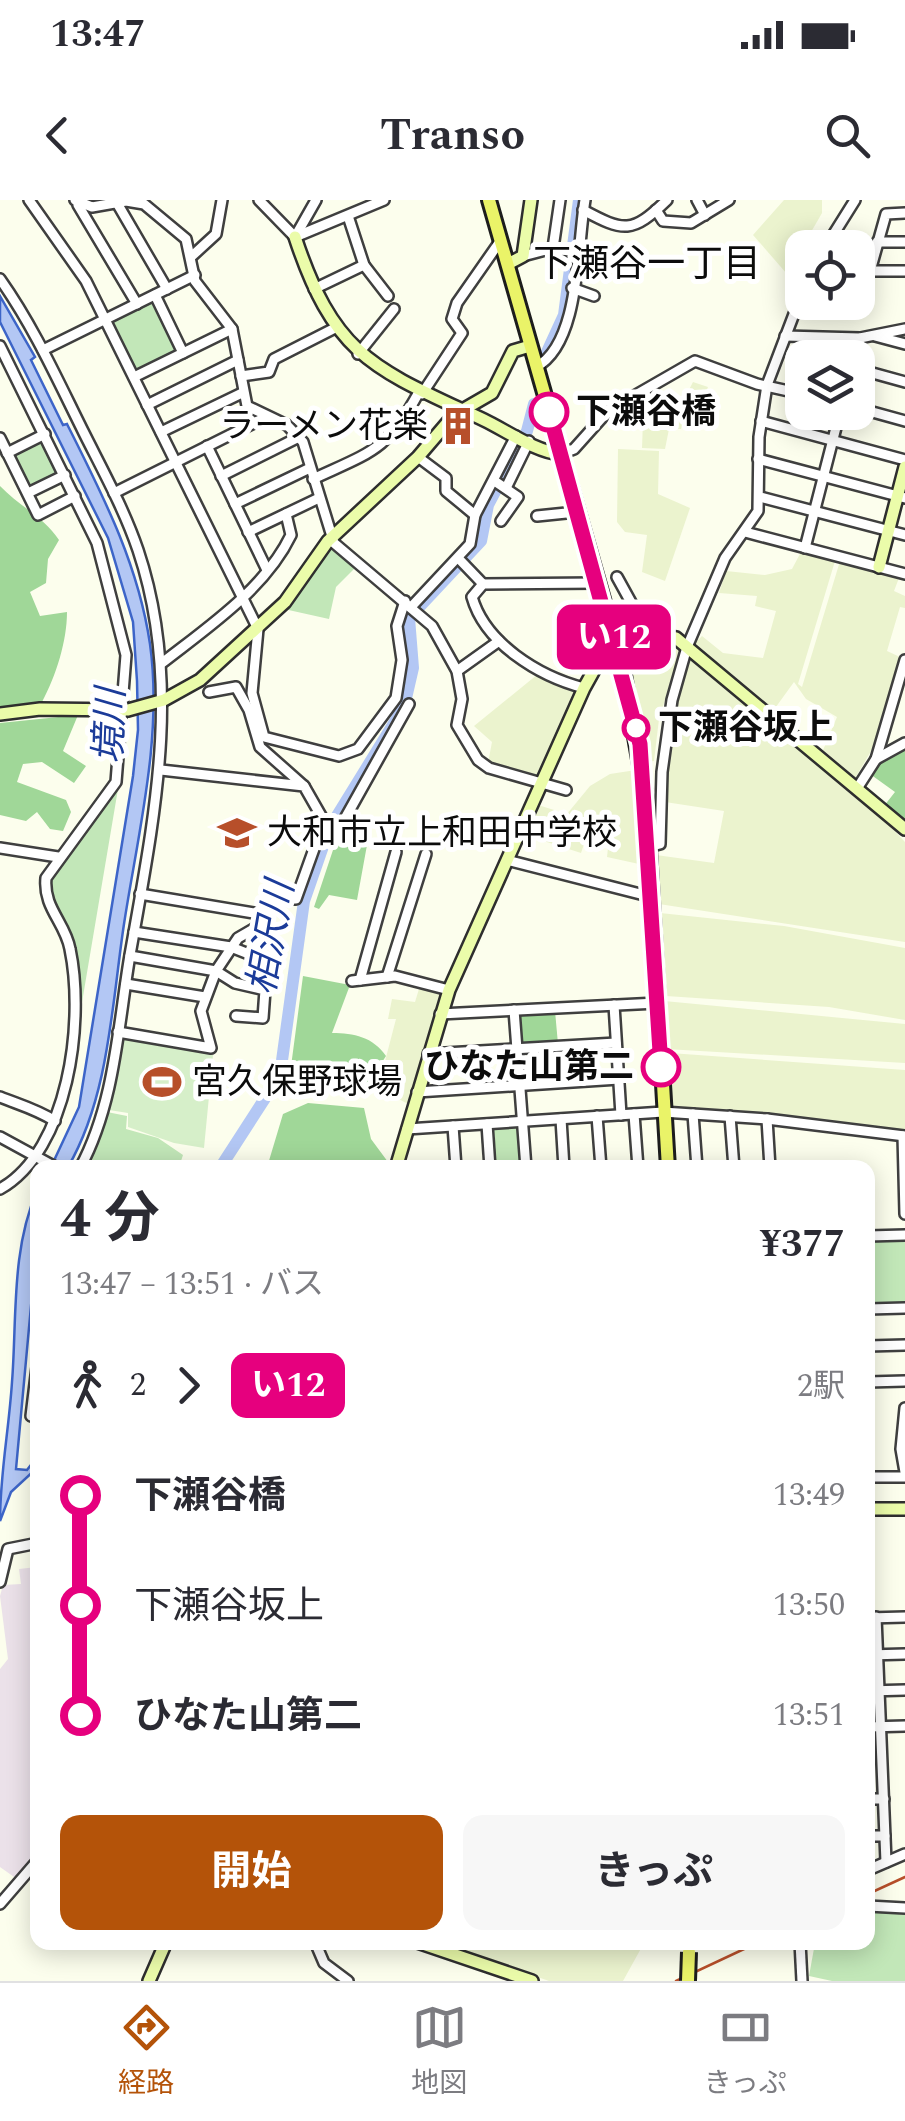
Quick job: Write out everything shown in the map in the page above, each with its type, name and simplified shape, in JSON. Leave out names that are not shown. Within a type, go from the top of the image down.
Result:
[{"type":"main road","points":[[489,200],[616,648],[644,771],[667,1160]]},
{"type":"main road","points":[[688,1981],[689,1950]]},
{"type":"street","points":[[29,200],[70,257],[105,319],[258,629],[252,693],[264,737],[286,746],[346,756],[372,736],[396,698],[402,660],[397,626],[462,562],[473,538],[475,515],[501,485],[523,438]]},
{"type":"street","points":[[192,256],[216,234],[222,200]]},
{"type":"street","points":[[259,200],[295,237],[314,289],[335,328],[358,354],[421,393],[560,454],[574,450],[608,411],[695,362],[785,390]]},
{"type":"street","points":[[295,237],[316,200]]},
{"type":"street","points":[[295,237],[384,200]]},
{"type":"street","points":[[523,256],[531,200]]},
{"type":"street","points":[[553,248],[560,200]]},
{"type":"street","points":[[537,371],[554,358],[561,345],[584,205],[618,229],[628,229],[667,200]]},
{"type":"street","points":[[697,200],[705,214]]},
{"type":"street","points":[[656,210],[663,220],[692,223],[729,200]]},
{"type":"street","points":[[833,230],[844,205],[855,200]]},
{"type":"street","points":[[77,202],[137,304]]},
{"type":"street","points":[[77,202],[136,202],[157,211],[186,239],[200,289],[232,329],[242,393],[253,412],[286,425],[300,438],[330,538],[413,607],[457,671],[462,699],[457,725],[461,737],[489,768],[566,790]]},
{"type":"street","points":[[117,203],[167,289]]},
{"type":"street","points":[[905,213],[886,214],[870,271],[905,271]]},
{"type":"street","points":[[348,216],[364,265],[388,296]]},
{"type":"street","points":[[313,479],[386,442],[400,428],[462,333],[452,318],[457,303],[500,240]]},
{"type":"street","points":[[878,242],[905,242]]},
{"type":"street","points":[[508,264],[553,248],[570,252]]},
{"type":"street","points":[[314,289],[364,265]]},
{"type":"street","points":[[43,350],[195,275]]},
{"type":"street","points":[[0,279],[43,350],[114,492],[146,574],[162,663],[161,770],[101,1122],[84,1160]]},
{"type":"street","points":[[572,288],[594,296]]},
{"type":"street","points":[[154,295],[183,353]]},
{"type":"street","points":[[358,354],[394,309]]},
{"type":"street","points":[[648,846],[660,844],[668,715],[688,647],[724,558],[746,532],[760,497],[758,459],[767,386],[791,320]]},
{"type":"street","points":[[240,376],[269,372],[274,359],[335,328]]},
{"type":"street","points":[[134,377],[232,329]]},
{"type":"street","points":[[785,336],[860,338],[905,329]]},
{"type":"street","points":[[873,336],[905,344]]},
{"type":"street","points":[[0,346],[98,542],[117,604],[126,655],[126,710],[116,782],[105,803],[50,868],[45,890],[50,910],[69,941],[75,1010],[55,1121],[41,1159],[0,1137]]},
{"type":"street","points":[[0,714],[40,709],[126,710],[163,700],[199,680],[258,629],[306,577],[330,538],[418,458],[462,411],[492,392],[513,351],[530,346]]},
{"type":"street","points":[[148,405],[238,360]]},
{"type":"street","points":[[875,374],[905,382]]},
{"type":"street","points":[[162,432],[242,393]]},
{"type":"street","points":[[875,413],[905,421]]},
{"type":"street","points":[[114,492],[266,418]]},
{"type":"street","points":[[762,422],[905,460]]},
{"type":"street","points":[[805,548],[835,430]]},
{"type":"street","points":[[7,453],[45,434]]},
{"type":"street","points":[[0,438],[38,514],[76,496]]},
{"type":"street","points":[[221,476],[300,438]]},
{"type":"street","points":[[207,446],[267,570]]},
{"type":"street","points":[[418,458],[446,478],[446,492],[475,515]]},
{"type":"street","points":[[758,459],[901,497]]},
{"type":"street","points":[[235,504],[310,468]]},
{"type":"street","points":[[878,568],[901,497],[905,468]]},
{"type":"street","points":[[28,493],[65,475]]},
{"type":"street","points":[[501,485],[518,496],[501,521]]},
{"type":"street","points":[[760,497],[905,536]]},
{"type":"street","points":[[248,532],[318,498]]},
{"type":"street","points":[[536,516],[576,512]]},
{"type":"street","points":[[162,663],[267,570],[291,536],[286,514]]},
{"type":"street","points":[[746,532],[905,574]]},
{"type":"street","points":[[462,562],[483,584],[598,583]]},
{"type":"street","points":[[617,578],[633,606],[688,647],[905,828]]},
{"type":"street","points":[[483,584],[472,597],[477,615],[499,641],[536,668],[584,688]]},
{"type":"street","points":[[398,1160],[449,990],[599,656],[666,634]]},
{"type":"street","points":[[457,671],[499,641]]},
{"type":"street","points":[[858,787],[876,759],[904,664]]},
{"type":"street","points":[[199,680],[210,694],[236,688],[250,710],[260,747],[304,786],[329,825]]},
{"type":"street","points":[[118,1032],[210,1048],[201,1017],[216,971],[231,947],[262,924],[281,899],[296,898],[329,825],[410,704]]},
{"type":"street","points":[[876,759],[905,743]]},
{"type":"street","points":[[161,770],[304,786]]},
{"type":"street","points":[[644,771],[662,772]]},
{"type":"street","points":[[0,848],[58,857]]},
{"type":"street","points":[[396,852],[356,980],[388,977],[449,990]]},
{"type":"street","points":[[388,977],[426,854]]},
{"type":"street","points":[[507,860],[652,897]]},
{"type":"street","points":[[140,894],[266,915]]},
{"type":"street","points":[[134,932],[231,947],[269,962]]},
{"type":"street","points":[[130,956],[216,971],[235,983],[265,990],[263,1018],[236,1016]]},
{"type":"street","points":[[126,984],[205,997]]},
{"type":"street","points":[[440,1014],[656,1003]]},
{"type":"street","points":[[614,1005],[622,1115]]},
{"type":"street","points":[[514,1010],[525,1160]]},
{"type":"street","points":[[428,1054],[616,1043]]},
{"type":"street","points":[[417,1092],[619,1078]]},
{"type":"street","points":[[0,1096],[19,1106],[31,1106],[55,1121]]},
{"type":"street","points":[[407,1129],[664,1112],[767,1118],[904,1136],[905,1214]]},
{"type":"street","points":[[634,1114],[637,1160]]},
{"type":"street","points":[[693,1114],[696,1160]]},
{"type":"street","points":[[597,1116],[600,1160]]},
{"type":"street","points":[[730,1116],[733,1160]]},
{"type":"street","points":[[767,1118],[770,1160]]},
{"type":"street","points":[[561,1119],[564,1160]]},
{"type":"street","points":[[487,1124],[489,1160]]},
{"type":"street","points":[[453,1126],[455,1160]]},
{"type":"street","points":[[0,1189],[30,1168]]},
{"type":"street","points":[[875,1236],[905,1235]]},
{"type":"street","points":[[875,1309],[905,1308]]},
{"type":"street","points":[[875,1346],[905,1345]]},
{"type":"street","points":[[875,1382],[905,1381]]},
{"type":"street","points":[[875,1476],[905,1474],[901,1449],[905,1408]]},
{"type":"street","points":[[875,1509],[905,1509]]},
{"type":"street","points":[[0,1582],[8,1549],[30,1545]]},
{"type":"street","points":[[875,1618],[905,1617]]},
{"type":"street","points":[[875,1654],[905,1654]]},
{"type":"street","points":[[875,1666],[886,1862]]},
{"type":"street","points":[[875,1690],[905,1690]]},
{"type":"street","points":[[875,1727],[905,1726]]},
{"type":"street","points":[[875,1764],[882,1763]]},
{"type":"street","points":[[875,1799],[884,1799]]},
{"type":"street","points":[[875,1836],[885,1836]]},
{"type":"street","points":[[875,1867],[905,1854]]},
{"type":"street","points":[[0,1904],[30,1869]]},
{"type":"street","points":[[875,1906],[905,1908]]},
{"type":"street","points":[[149,1981],[163,1950]]},
{"type":"street","points":[[319,1950],[324,1963],[348,1981]]},
{"type":"street","points":[[441,1950],[532,1981]]},
{"type":"street","points":[[801,1950],[802,1981]]},
{"type":"shaded area","points":[[30,1568],[30,1859],[17,1879],[0,1867],[0,1669],[8,1659],[0,1596],[3,1585],[21,1584],[19,1569]]},
{"type":"green space","points":[[784,200],[822,200],[822,213],[812,230],[785,230],[785,272],[753,235]]},
{"type":"green space","points":[[153,297],[180,351],[135,373],[108,319]]},
{"type":"green space","points":[[693,382],[708,387],[694,420],[684,418],[681,429],[669,429],[665,449],[642,448],[643,421],[673,421]]},
{"type":"green space","points":[[44,439],[59,472],[29,487],[12,453]]},
{"type":"green space","points":[[618,449],[659,451],[658,494],[690,508],[665,581],[642,572],[647,535],[625,532],[617,522]]},
{"type":"green space","points":[[0,486],[59,540],[48,559],[46,583],[30,592],[40,616],[67,612],[60,658],[42,702],[0,709]]},
{"type":"green space","points":[[331,543],[357,566],[336,587],[329,619],[284,609]]},
{"type":"green space","points":[[801,552],[835,561],[798,684],[802,687],[840,561],[899,578],[894,591],[905,596],[905,608],[900,607],[887,651],[900,657],[874,746],[854,780],[821,755],[837,717],[806,699],[794,682],[773,711],[692,646],[702,636],[723,653],[763,658],[776,611],[755,606],[757,596],[719,593],[726,571],[765,575],[792,569]]},
{"type":"green space","points":[[663,639],[680,651],[659,719],[654,761],[647,762],[626,651]]},
{"type":"green space","points":[[686,654],[872,807],[905,842],[905,942],[659,904],[656,855],[714,863],[724,811],[665,802],[668,724]]},
{"type":"green space","points":[[538,674],[577,691],[537,779],[488,763],[492,742],[474,726]]},
{"type":"green space","points":[[78,715],[63,751],[86,766],[74,783],[42,762],[23,764],[17,782],[66,800],[71,812],[63,831],[50,829],[37,812],[26,821],[0,815],[0,723]]},
{"type":"green space","points":[[905,746],[905,828],[884,806],[895,792],[870,774],[875,764]]},
{"type":"green space","points":[[636,770],[639,864],[607,857],[608,848],[585,841],[581,853],[525,835],[538,805],[567,814],[590,786],[610,774]]},
{"type":"green space","points":[[118,789],[78,1026],[74,947],[49,892],[49,879],[62,856]]},
{"type":"green space","points":[[338,835],[347,844],[367,845],[357,900],[329,895],[319,909],[314,907]]},
{"type":"green space","points":[[660,913],[784,926],[905,948],[905,1020],[829,1007],[666,996]]},
{"type":"green space","points":[[303,976],[350,985],[332,1033],[362,1037],[386,1056],[368,1084],[321,1081],[288,1089]]},
{"type":"green space","points":[[419,989],[442,993],[408,1104],[378,1088],[396,1019],[388,1019],[392,999],[415,1002]]},
{"type":"green space","points":[[664,1001],[905,1024],[905,1063],[666,1049]]},
{"type":"green space","points":[[555,1011],[558,1044],[520,1046],[518,1014]]},
{"type":"green space","name":"宮久保野球場","points":[[122,1038],[213,1055],[204,1148],[174,1143],[128,1127],[128,1113],[109,1110]]},
{"type":"green space","points":[[670,1053],[905,1070],[905,1132],[775,1115],[676,1110],[670,1105],[665,1058]]},
{"type":"green space","points":[[308,1103],[364,1108],[371,1139],[387,1160],[269,1160],[283,1114]]},
{"type":"green space","points":[[107,1112],[127,1116],[126,1129],[158,1138],[183,1155],[181,1160],[86,1160]]},
{"type":"green space","points":[[518,1125],[521,1160],[492,1160],[491,1126]]},
{"type":"green space","points":[[905,1238],[905,1304],[875,1305],[875,1239]]},
{"type":"green space","points":[[875,1910],[905,1915],[905,1981],[832,1981],[809,1976],[814,1950],[875,1950]]},
{"type":"green space","points":[[462,1950],[640,1950],[623,1981],[549,1981]]},
{"type":"water","points":[[0,296],[35,357],[31,360],[63,425],[67,424],[118,531],[144,614],[153,679],[147,784],[107,1049],[92,1111],[72,1160],[54,1160],[79,1107],[133,776],[138,730],[133,622],[108,538],[0,322]]},
{"type":"water","points":[[30,1211],[30,1317],[16,1469],[27,1470],[30,1466],[30,1474],[11,1492],[0,1521],[19,1261]]},
{"type":"waterway","name":"相沢川","points":[[547,352],[564,315],[579,200]]},
{"type":"waterway","name":"相沢川","points":[[225,1160],[280,1075],[304,901],[329,829],[404,707],[413,668],[409,618],[481,541],[488,505],[527,431],[534,404]]},
{"type":"railway","points":[[875,1891],[905,1877]]},
{"type":"railway","points":[[676,1981],[742,1950]]},
{"type":"bus line","name":"い12","points":[[549,412],[623,669],[640,744],[661,1067]]},
{"type":"place","name":"下瀬谷橋","points":[[549,412]]},
{"type":"place","name":"ラーメン花楽","points":[[458,426]]},
{"type":"place","name":"下瀬谷坂上","points":[[636,728]]},
{"type":"place","name":"大和市立上和田中学校","points":[[237,833]]},
{"type":"place","name":"ひなた山第二","points":[[661,1067]]},
{"type":"place","name":"宮久保野球場","points":[[162,1082]]},
{"type":"district","name":"下瀬谷一丁目","points":[[647,265]]},
{"type":"water label","name":"境川","points":[[111,726]]}]
